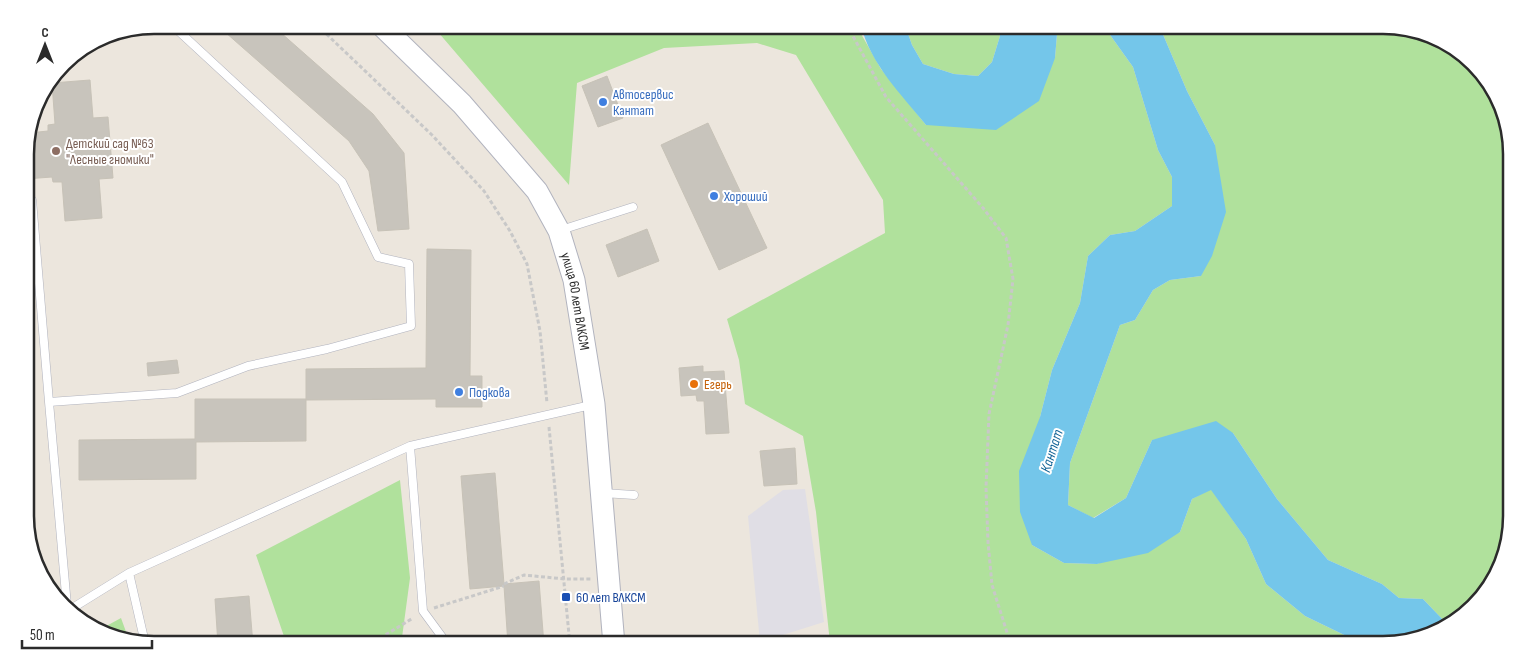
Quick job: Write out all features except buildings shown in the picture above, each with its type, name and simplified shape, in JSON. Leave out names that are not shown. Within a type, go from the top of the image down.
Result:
[{"type":"street","name":"улица 60 лет ВЛКСМ","points":[[390,34],[462,104],[537,191],[559,231],[574,280],[594,404],[613,636]]},
{"type":"lane","points":[[49,402],[176,393],[248,366],[327,349],[411,326],[409,264],[378,257],[342,182],[182,34]]},
{"type":"lane","points":[[559,231],[633,206]]},
{"type":"lane","points":[[34,224],[66,598]]},
{"type":"lane","points":[[75,606],[129,573],[410,446],[594,404]]},
{"type":"lane","points":[[410,446],[423,611],[441,636]]},
{"type":"lane","points":[[601,493],[634,495]]},
{"type":"lane","points":[[129,573],[143,636]]},
{"type":"path","points":[[326,34],[432,135],[484,191],[510,231],[527,264],[540,331],[569,636]]},
{"type":"path","points":[[852,34],[886,97],[984,208],[1006,238],[1013,279],[1008,325],[989,414],[986,488],[992,585],[1009,636]]},
{"type":"path","points":[[504,584],[524,575],[565,579],[608,578]]},
{"type":"shaded area","points":[[805,489],[824,622],[779,636],[759,636],[748,516],[783,490]]},
{"type":"green space","points":[[440,34],[861,34],[881,69],[926,125],[1055,58],[1057,34],[1109,34],[1133,67],[1158,150],[1172,177],[1172,206],[1135,231],[1110,235],[1088,256],[1080,303],[1052,370],[1040,417],[1032,545],[1064,563],[1097,564],[1180,532],[1192,499],[1211,489],[1246,539],[1266,584],[1305,616],[1346,636],[829,636],[816,512],[803,436],[745,404],[739,360],[727,319],[885,233],[883,200],[796,55],[757,43],[664,48],[577,83],[569,185]]},
{"type":"green space","points":[[908,34],[999,34],[1000,36],[992,62],[978,76],[954,74],[923,64]]},
{"type":"green space","points":[[1163,34],[1383,34],[1414,38],[1443,50],[1468,69],[1487,94],[1494,108],[1499,123],[1503,154],[1503,524],[1497,554],[1487,576],[1468,601],[1443,620],[1423,599],[1399,598],[1382,584],[1328,560],[1277,499],[1233,433],[1152,440],[1126,498],[1093,518],[1068,505],[1070,463],[1120,325],[1135,320],[1153,290],[1170,280],[1201,276],[1215,145],[1187,91]]},
{"type":"green space","points":[[400,480],[410,578],[402,636],[284,636],[256,555]]},
{"type":"green space","points":[[121,618],[126,633],[108,627],[106,626]]},
{"type":"water","points":[[864,34],[908,34],[923,64],[954,74],[978,76],[992,62],[999,34],[1057,34],[1055,58],[1039,101],[996,130],[926,125],[879,66]]},
{"type":"water","name":"Кантат","points":[[1109,34],[1163,34],[1187,91],[1215,145],[1226,212],[1212,256],[1201,276],[1170,280],[1153,290],[1135,320],[1120,325],[1070,463],[1068,505],[1094,518],[1126,498],[1152,440],[1216,421],[1233,433],[1277,499],[1328,560],[1382,584],[1399,598],[1423,599],[1443,620],[1414,632],[1398,635],[1346,636],[1305,616],[1266,584],[1246,539],[1211,490],[1192,499],[1180,532],[1148,553],[1097,564],[1064,563],[1032,545],[1020,512],[1019,471],[1040,417],[1052,370],[1080,303],[1088,256],[1110,235],[1135,231],[1172,206],[1172,177],[1158,150],[1133,67]]},
{"type":"place","name":"Автосервис Кантат","points":[[603,102]]},
{"type":"place","name":"Детский сад №63 \"Лесные гномики\"","points":[[56,151]]},
{"type":"place","name":"Хороший","points":[[714,196]]},
{"type":"place","name":"Егерь","points":[[694,384]]},
{"type":"place","name":"Подкова","points":[[459,392]]},
{"type":"place","name":"60 лет ВЛКСМ","points":[[566,597]]}]
